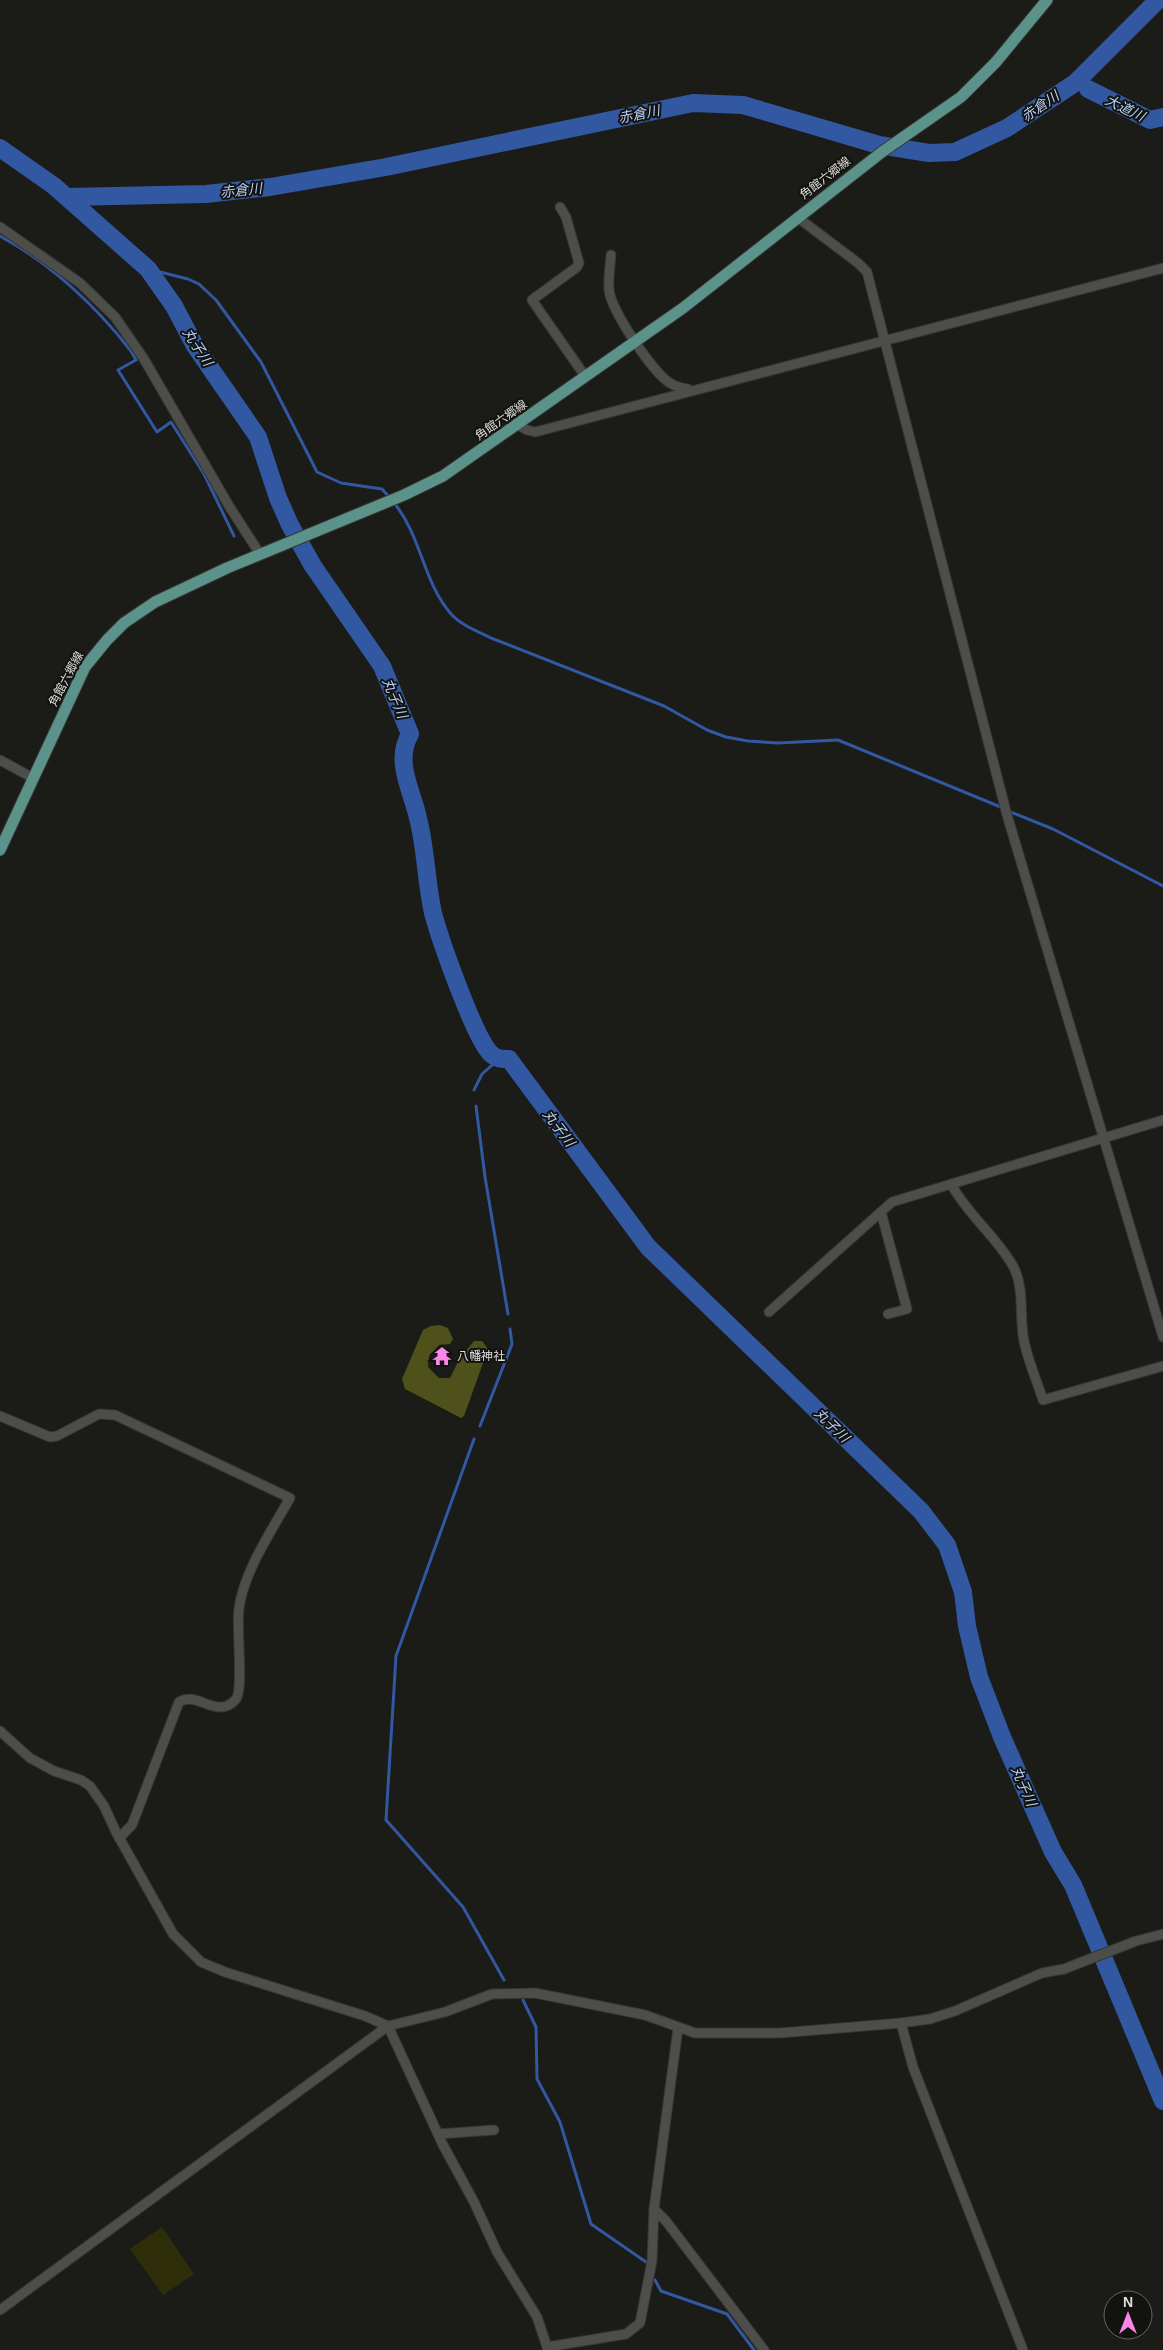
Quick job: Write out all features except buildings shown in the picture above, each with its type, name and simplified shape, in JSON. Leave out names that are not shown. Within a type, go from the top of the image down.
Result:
[{"type":"main road","name":"角館六郷線","points":[[0,850],[85,667],[106,640],[124,623],[155,602],[260,554],[443,476],[683,308],[882,152],[961,97],[996,62],[1047,0]]},
{"type":"street","points":[[560,207],[566,216],[579,263],[577,267],[532,300],[584,376]]},
{"type":"street","points":[[797,218],[858,262],[866,272],[1007,815],[1163,1337]]},
{"type":"street","points":[[0,227],[80,283],[115,318],[144,359],[229,506],[260,554]]},
{"type":"street","points":[[611,255],[609,292],[614,305],[636,342],[658,372],[669,383],[691,390]]},
{"type":"street","points":[[518,425],[535,432],[1163,268]]},
{"type":"street","points":[[0,760],[33,778]]},
{"type":"street","points":[[769,1312],[892,1202],[1163,1120]]},
{"type":"street","points":[[951,1184],[959,1199],[999,1246],[1013,1266],[1018,1278],[1024,1343],[1043,1400],[1163,1366]]},
{"type":"street","points":[[881,1212],[907,1309],[888,1314]]},
{"type":"street","points":[[0,1416],[50,1437],[57,1436],[99,1414],[116,1415],[290,1498],[241,1594],[238,1631],[240,1690],[236,1700],[222,1708],[216,1708],[190,1699],[179,1702],[132,1825],[119,1838]]},
{"type":"street","points":[[0,1731],[30,1758],[54,1771],[81,1780],[90,1786],[104,1806],[119,1838],[173,1934],[201,1962],[225,1972],[366,2016],[388,2026],[399,2046],[438,2134],[498,2252],[537,2317],[548,2348],[626,2334],[640,2323],[652,2261],[654,2209],[678,2028]]},
{"type":"street","points":[[0,2310],[388,2026],[445,2012],[492,1994],[535,1993],[645,2014],[695,2033],[780,2033],[901,2023],[930,2019],[955,2011],[1042,1973],[1064,1969],[1136,1941],[1163,1934]]},
{"type":"street","points":[[901,2023],[913,2067],[1023,2350]]},
{"type":"street","points":[[438,2134],[494,2130]]},
{"type":"street","points":[[654,2209],[666,2221],[764,2350]]},
{"type":"shaded area","points":[[440,1325],[448,1328],[453,1339],[450,1344],[439,1345],[429,1356],[428,1367],[439,1378],[450,1378],[460,1358],[474,1341],[482,1341],[488,1349],[464,1416],[461,1418],[405,1389],[402,1379],[423,1330],[431,1326]]},
{"type":"shaded area","points":[[162,2227],[194,2274],[163,2295],[130,2249]]},
{"type":"waterway","name":"赤倉川","points":[[67,197],[206,194],[270,187],[386,167],[693,103],[743,105],[879,145],[929,153],[955,152],[1007,128],[1075,83],[1158,0]]},
{"type":"waterway","name":"大道川","points":[[1088,89],[1150,120],[1163,117]]},
{"type":"waterway","name":"丸子川","points":[[0,148],[54,186],[148,269],[174,306],[195,346],[258,437],[278,498],[290,525],[313,566],[382,666],[410,734],[406,744],[404,766],[421,830],[433,913],[458,987],[484,1044],[495,1057],[509,1059],[648,1247],[921,1511],[947,1545],[963,1592],[967,1626],[979,1677],[1002,1737],[1053,1852],[1073,1885],[1163,2101]]},
{"type":"waterway","points":[[0,236],[54,272],[103,318],[131,351],[136,360],[118,370],[157,432],[171,422],[204,474],[234,536]]},
{"type":"waterway","points":[[148,269],[188,279],[199,284],[216,300],[261,362],[317,472],[341,483],[382,489],[390,498]]},
{"type":"waterway","points":[[394,503],[410,529],[434,588],[451,614],[464,625],[491,638],[664,706],[707,730],[726,737],[778,743],[838,740],[1003,808]]},
{"type":"waterway","points":[[1008,811],[1053,829],[1163,886]]},
{"type":"waterway","points":[[474,1090],[482,1074],[499,1059]]},
{"type":"waterway","points":[[476,1106],[485,1177],[508,1314]]},
{"type":"waterway","points":[[480,1426],[512,1344],[510,1329]]},
{"type":"waterway","points":[[474,1439],[396,1656],[386,1820],[463,1907],[504,1980]]},
{"type":"waterway","points":[[523,2000],[536,2027],[537,2079],[560,2122],[591,2224],[646,2262]]},
{"type":"waterway","points":[[655,2280],[661,2291],[727,2314],[754,2350]]},
{"type":"place","name":"八幡神社","points":[[442,1356]]}]
